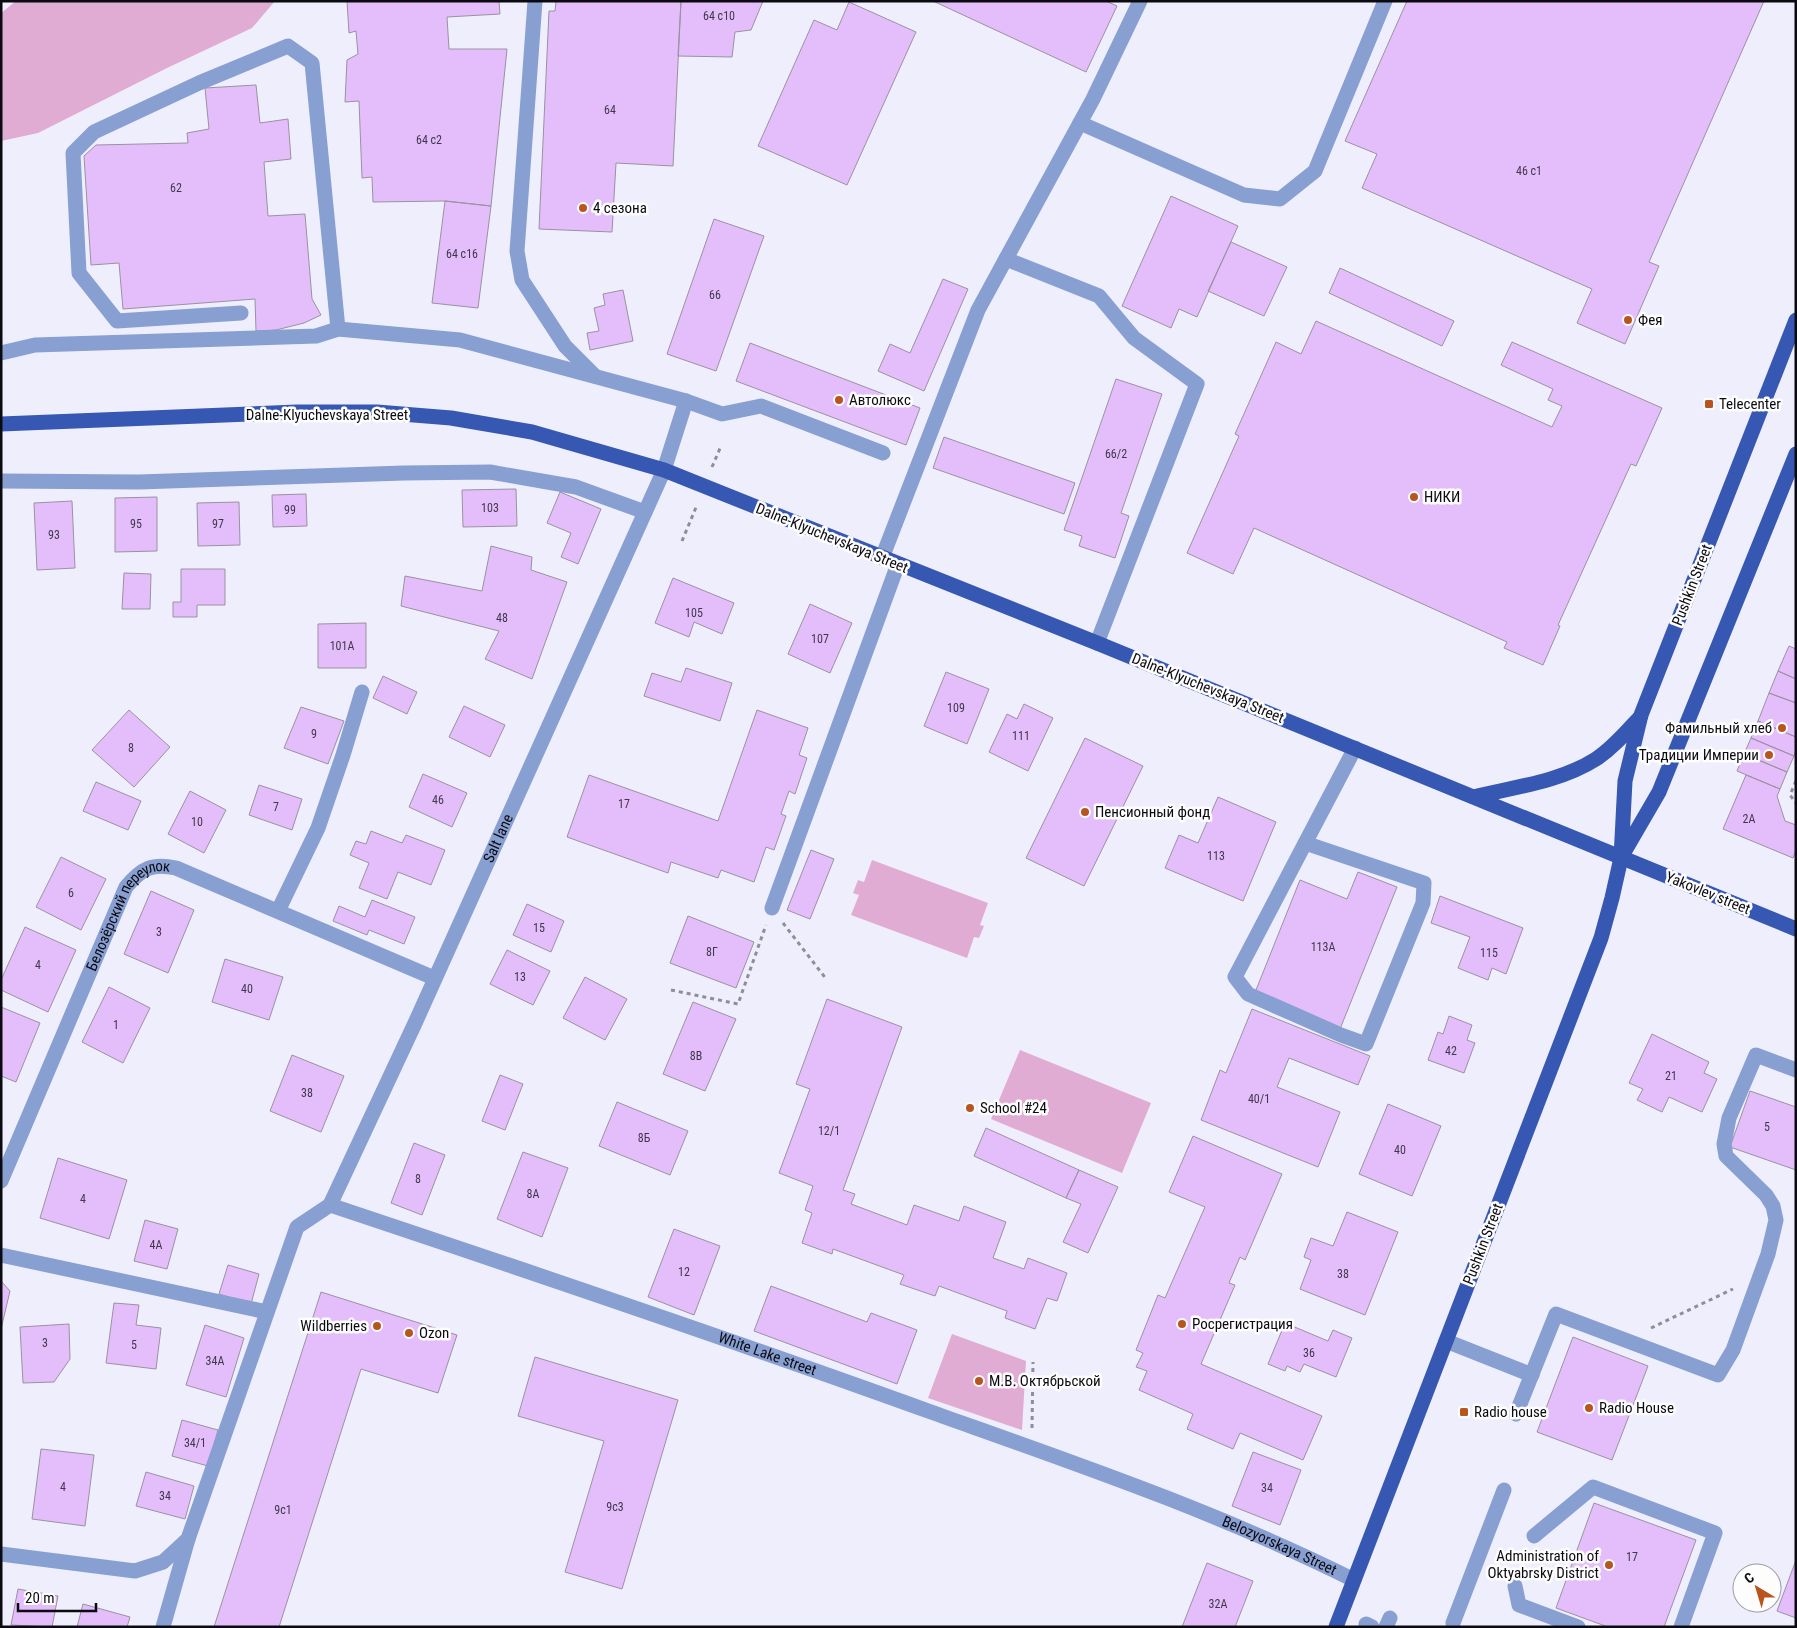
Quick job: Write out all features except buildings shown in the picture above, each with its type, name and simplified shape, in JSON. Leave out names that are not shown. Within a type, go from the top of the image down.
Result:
[{"type":"main road","name":"Pushkin Street","points":[[1336,1627],[1601,938],[1621,858],[1625,781],[1641,715],[1796,320]]},
{"type":"main road","name":"Dalne-Klyuchevskaya Street","points":[[1,424],[297,412],[377,412],[451,418],[532,432],[664,470],[1097,643],[1621,858]]},
{"type":"main road","name":"Pushkin Street","points":[[1621,858],[1659,792],[1796,454]]},
{"type":"main road","points":[[1474,797],[1555,778],[1596,759],[1612,746],[1641,715]]},
{"type":"main road","name":"Yakovlev street","points":[[1621,858],[1796,929]]},
{"type":"street","points":[[535,1],[517,251],[522,280],[565,346],[596,377]]},
{"type":"street","points":[[882,558],[978,310],[1080,123],[1140,1]]},
{"type":"street","points":[[1080,123],[1244,195],[1280,200],[1314,170],[1385,1]]},
{"type":"street","points":[[242,313],[117,321],[78,273],[73,153],[94,132],[199,83],[288,46],[312,63],[338,329]]},
{"type":"street","points":[[1006,259],[1099,296],[1134,338],[1197,384],[1097,643]]},
{"type":"street","points":[[1,353],[34,345],[316,336],[338,329],[460,340],[686,402],[722,414],[761,406],[884,453]]},
{"type":"street","name":"Salt lane","points":[[330,1205],[416,1021],[664,470],[686,402]]},
{"type":"street","points":[[1,481],[139,482],[490,472],[576,487],[644,512]]},
{"type":"street","points":[[772,908],[898,564]]},
{"type":"street","points":[[278,911],[318,828],[362,692]]},
{"type":"street","points":[[1305,843],[1424,883],[1423,903],[1366,1044],[1248,994],[1235,977],[1305,843],[1355,748]]},
{"type":"street","name":"Белозёрский переулок","points":[[1,1181],[126,887],[136,874],[150,866],[164,865],[176,868],[434,978]]},
{"type":"street","points":[[1516,1414],[1556,1314],[1718,1375],[1733,1350],[1768,1254],[1776,1220],[1773,1206],[1766,1195],[1726,1156],[1724,1144],[1729,1118],[1756,1055],[1796,1070]]},
{"type":"street","points":[[162,1627],[188,1539],[298,1227],[330,1205]]},
{"type":"street","name":"White Lake street","points":[[330,1205],[715,1334],[1098,1472],[1203,1512]]},
{"type":"street","points":[[1,1255],[267,1312]]},
{"type":"street","points":[[1446,1341],[1532,1375]]},
{"type":"street","points":[[1534,1536],[1593,1486],[1715,1533],[1681,1627]]},
{"type":"street","points":[[1453,1622],[1504,1490]]},
{"type":"street","name":"Belozyorskaya Street","points":[[1203,1512],[1354,1580]]},
{"type":"street","points":[[1,1554],[135,1571],[163,1562],[188,1539]]},
{"type":"street","points":[[1515,1586],[1519,1605],[1578,1627]]},
{"type":"street","points":[[1386,1627],[1390,1618],[1392,1627]]},
{"type":"path","points":[[716,458],[721,446]]},
{"type":"path","points":[[682,541],[694,510]]},
{"type":"path","points":[[1796,781],[1790,795],[1796,803]]},
{"type":"path","points":[[772,908],[827,980]]},
{"type":"path","points":[[670,990],[738,1004],[772,908]]},
{"type":"path","points":[[1626,1341],[1760,1276]]},
{"type":"path","points":[[1032,1431],[1033,1362]]},
{"type":"shaded area","points":[[16,1],[275,1],[252,28],[167,68],[38,133],[1,141],[1,13]]},
{"type":"shaded area","points":[[872,860],[988,903],[980,925],[984,926],[979,938],[974,937],[967,958],[851,915],[859,895],[853,893],[858,880],[864,882]]},
{"type":"shaded area","points":[[1020,1050],[1151,1103],[1122,1173],[991,1119]]},
{"type":"shaded area","points":[[952,1334],[1026,1361],[1022,1430],[928,1398]]},
{"type":"place","name":"4 сезона","points":[[583,208]]},
{"type":"place","name":"Фея","points":[[1628,320]]},
{"type":"place","name":"Автолюкс","points":[[839,400]]},
{"type":"place","name":"Telecenter","points":[[1709,404]]},
{"type":"place","name":"НИКИ","points":[[1414,497]]},
{"type":"place","name":"Фамильный хлеб","points":[[1782,728]]},
{"type":"place","name":"Традиции Империи","points":[[1769,755]]},
{"type":"place","name":"Пенсионный фонд","points":[[1085,812]]},
{"type":"place","name":"School #24","points":[[970,1108]]},
{"type":"place","name":"Росрегистрация","points":[[1182,1324]]},
{"type":"place","name":"Wildberries","points":[[377,1326]]},
{"type":"place","name":"Ozon","points":[[409,1333]]},
{"type":"place","name":"М.В. Октябрьской","points":[[979,1381]]},
{"type":"place","name":"Radio House","points":[[1589,1408]]},
{"type":"place","name":"Radio house","points":[[1464,1412]]},
{"type":"place","name":"Administration of Oktyabrsky District","points":[[1609,1565]]}]
